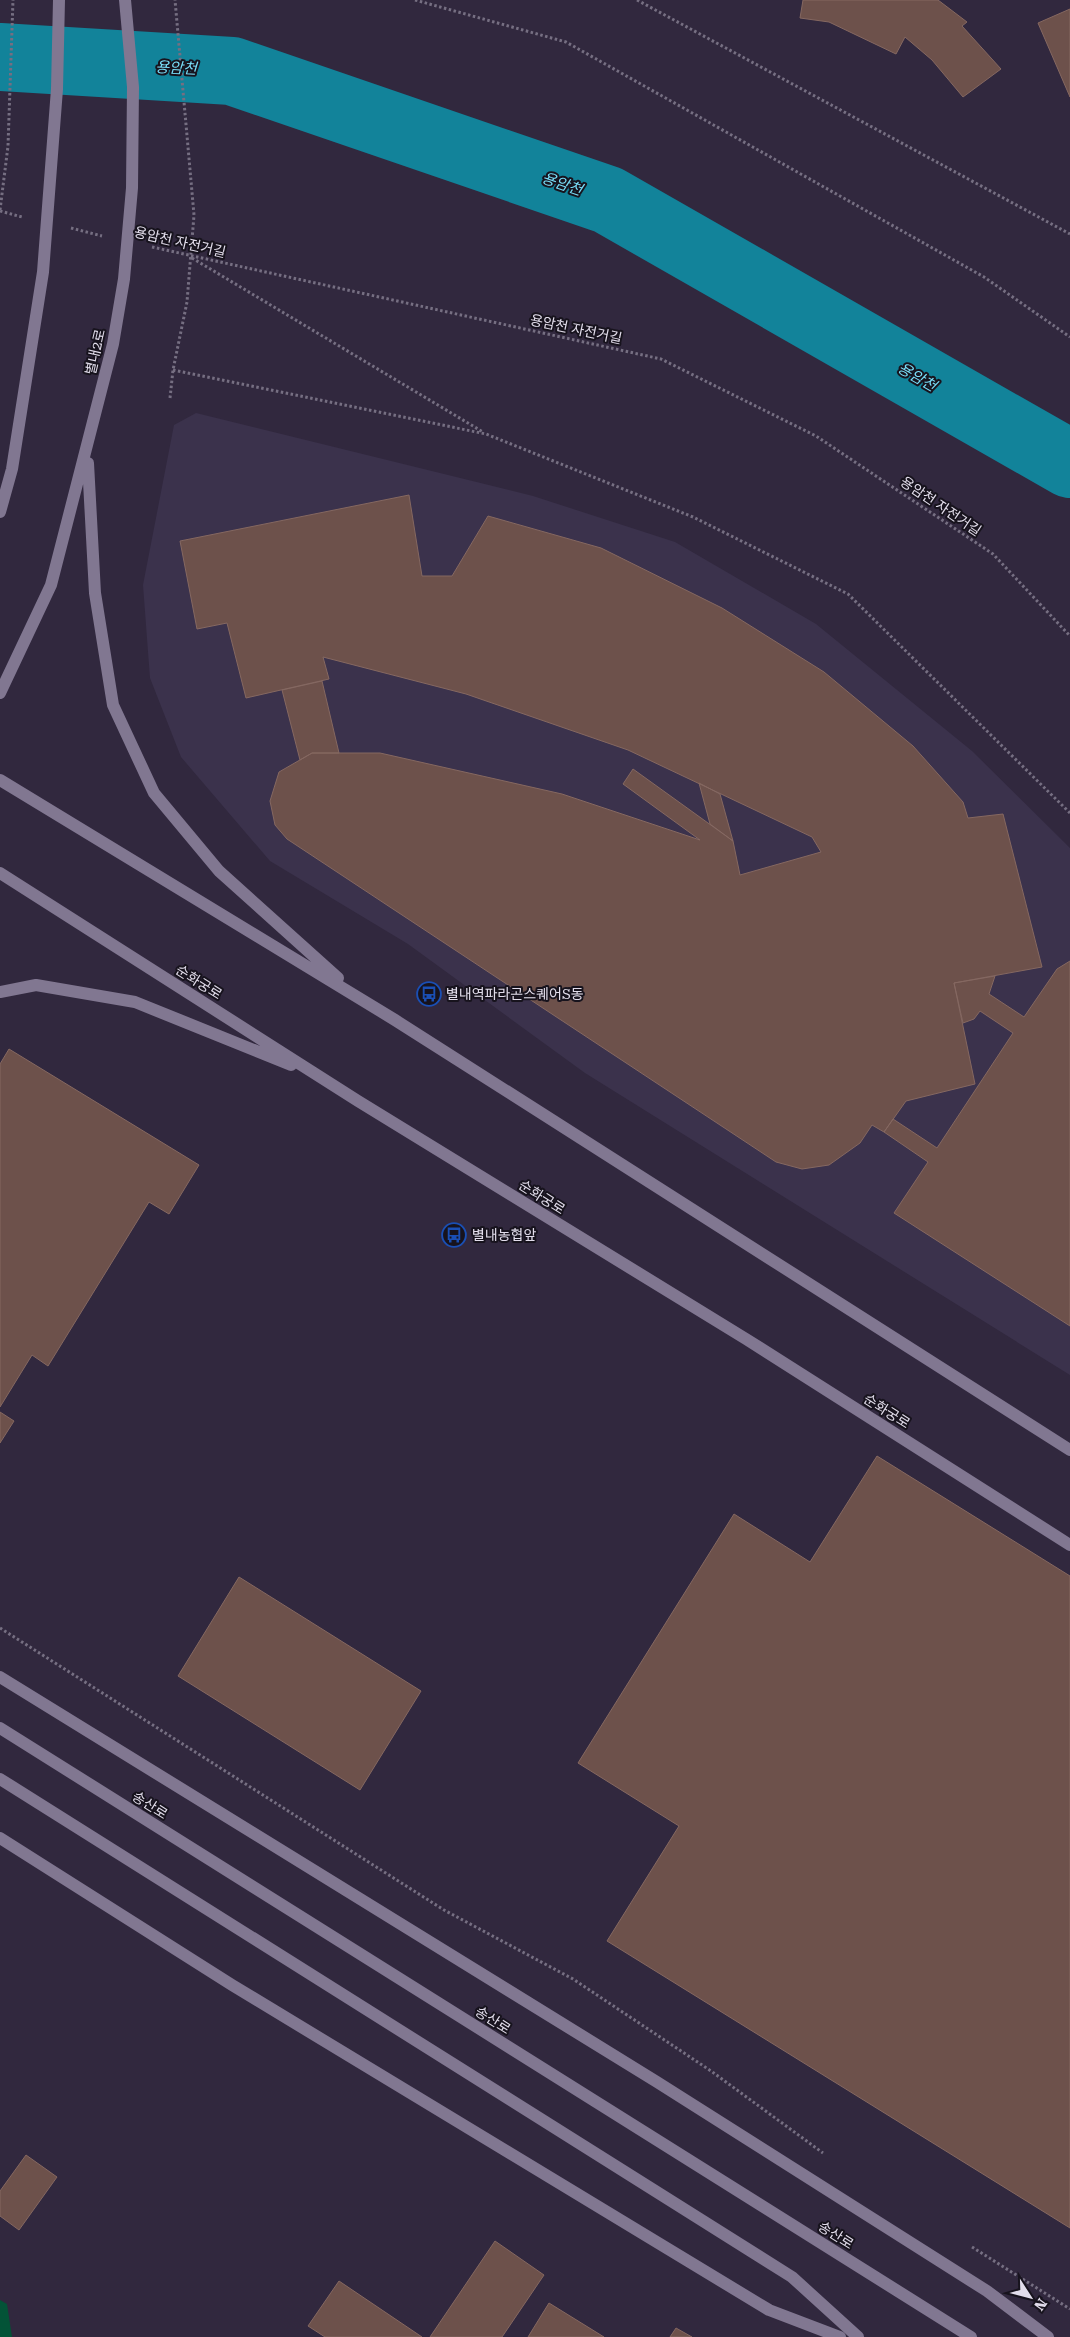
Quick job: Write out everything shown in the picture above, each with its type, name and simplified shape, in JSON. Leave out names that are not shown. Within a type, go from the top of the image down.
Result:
[{"type":"street","points":[[0,512],[12,469],[43,272],[57,89],[58,0]]},
{"type":"street","name":"별내2로","points":[[0,693],[51,585],[113,344],[124,279],[132,188],[132,86],[126,0]]},
{"type":"street","points":[[87,450],[95,593],[113,705],[154,793],[219,872],[363,1000]]},
{"type":"street","points":[[0,481],[12,469]]},
{"type":"street","points":[[0,780],[363,1000],[1070,1450]]},
{"type":"street","name":"순화궁로","points":[[0,873],[322,1078],[746,1339],[1070,1545]]},
{"type":"street","points":[[0,992],[36,985],[135,1002],[322,1078]]},
{"type":"street","points":[[0,1677],[656,2082],[987,2291],[1048,2337]]},
{"type":"street","name":"송산로","points":[[0,1728],[971,2337]]},
{"type":"street","points":[[0,1779],[792,2277],[858,2337]]},
{"type":"street","points":[[0,1838],[232,1985],[769,2310],[840,2337]]},
{"type":"path","points":[[13,0],[8,146],[0,211],[28,218]]},
{"type":"path","points":[[170,398],[173,370],[187,302],[194,215],[175,0]]},
{"type":"path","points":[[415,0],[566,42],[984,277],[1070,337]]},
{"type":"path","points":[[637,0],[1070,234]]},
{"type":"path","points":[[66,227],[104,236]]},
{"type":"path","name":"용암천 자전거길","points":[[142,245],[661,359],[816,436],[993,554],[1070,636]]},
{"type":"path","points":[[189,256],[486,434],[693,516],[848,594],[1070,813]]},
{"type":"path","points":[[173,370],[486,434]]},
{"type":"path","points":[[0,1628],[444,1910],[573,1980],[711,2071],[825,2155]]},
{"type":"path","points":[[968,2245],[1070,2309]]},
{"type":"shaded area","points":[[196,413],[533,496],[675,542],[816,624],[972,751],[1070,848],[1070,1375],[585,1073],[408,944],[270,861],[181,757],[150,678],[143,585],[174,425]]},
{"type":"green space","points":[[0,2300],[7,2304],[12,2337],[0,2337]]},
{"type":"building","points":[[803,0],[938,0],[967,22],[962,26],[1001,69],[963,97],[932,60],[905,37],[896,54],[829,22],[800,18]]},
{"type":"building","points":[[1070,9],[1070,97],[1038,23]]},
{"type":"building","points":[[409,495],[422,576],[452,576],[488,516],[601,548],[722,608],[824,672],[913,746],[963,802],[968,818],[1003,814],[1042,967],[954,983],[975,1084],[906,1101],[884,1132],[872,1125],[860,1143],[829,1165],[802,1169],[776,1162],[287,839],[275,825],[270,801],[279,772],[312,753],[380,753],[562,794],[700,840],[623,784],[633,769],[733,841],[740,875],[821,852],[812,837],[628,750],[466,694],[323,657],[329,679],[246,698],[227,623],[197,629],[180,541]]},
{"type":"building","points":[[322,681],[339,753],[312,753],[300,760],[282,690]]},
{"type":"building","points":[[699,783],[720,794],[733,841],[710,824]]},
{"type":"building","points":[[1070,961],[1070,1326],[894,1213],[928,1162],[884,1132],[893,1119],[937,1148],[1013,1033],[980,1011],[974,1019],[963,1023],[954,983],[995,976],[989,994],[1024,1017],[1057,969]]},
{"type":"building","points":[[9,1049],[199,1165],[169,1214],[149,1202],[48,1366],[32,1355],[0,1407],[0,1064]]},
{"type":"building","points":[[0,1412],[14,1421],[0,1443]]},
{"type":"building","points":[[877,1456],[1070,1576],[1070,2228],[607,1941],[679,1826],[578,1763],[734,1514],[810,1562]]},
{"type":"building","points":[[239,1577],[421,1691],[360,1790],[178,1676]]},
{"type":"building","points":[[26,2155],[57,2177],[19,2230],[0,2216],[0,2191]]},
{"type":"building","points":[[495,2241],[544,2275],[502,2337],[430,2337]]},
{"type":"building","points":[[339,2281],[422,2337],[325,2337],[308,2326]]},
{"type":"building","points":[[549,2303],[604,2337],[528,2337]]},
{"type":"building","points":[[676,2328],[692,2337],[670,2337]]},
{"type":"waterway","name":"용암천","points":[[0,57],[232,71],[608,200],[1070,464]]},
{"type":"place","name":"별내역파라곤스퀘어S동","points":[[429,994]]},
{"type":"place","name":"별내농협앞","points":[[454,1235]]}]
